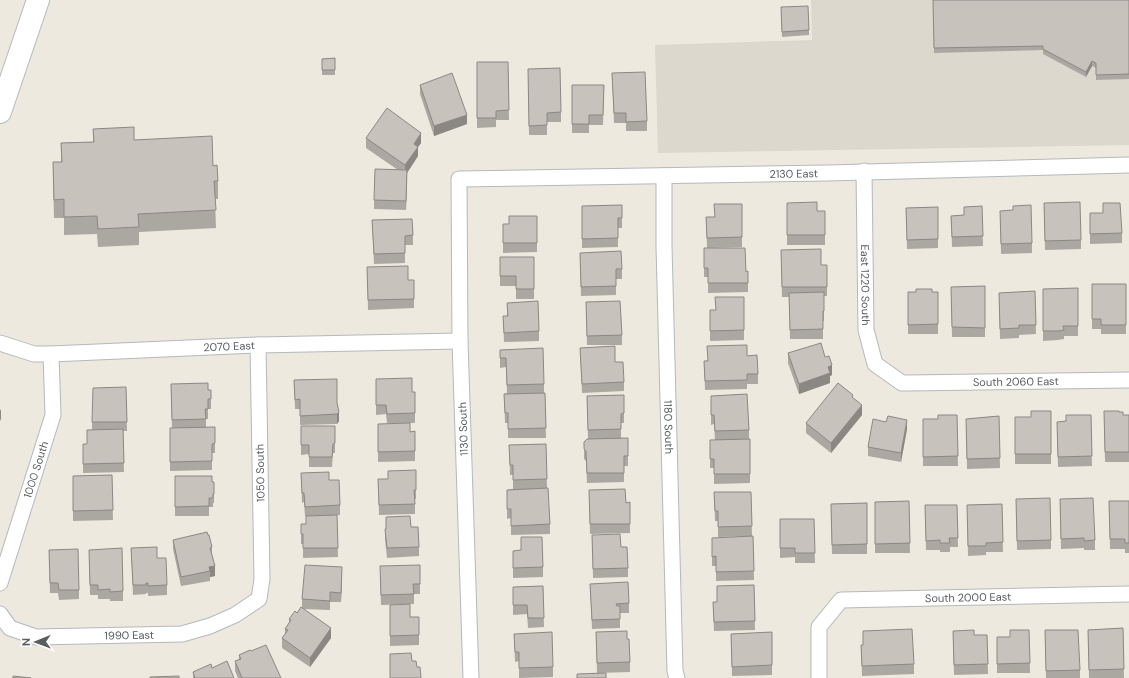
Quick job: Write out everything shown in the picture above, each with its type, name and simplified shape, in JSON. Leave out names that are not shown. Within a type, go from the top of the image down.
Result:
[{"type":"main road","points":[[0,112],[38,0]]},
{"type":"street","name":"2130 East","points":[[459,179],[664,176],[1129,165]]},
{"type":"street","name":"East 1220 South","points":[[864,171],[866,330],[875,364],[902,383]]},
{"type":"street","name":"1180 South","points":[[664,176],[664,246],[675,671],[677,678]]},
{"type":"street","name":"1130 South","points":[[459,179],[460,341],[471,678]]},
{"type":"street","name":"2070 East","points":[[0,344],[34,354],[51,354],[258,345],[460,341]]},
{"type":"street","name":"1050 South","points":[[258,345],[262,579],[258,599]]},
{"type":"street","name":"1000 South","points":[[0,583],[53,414],[51,354]]},
{"type":"street","name":"South 2060 East","points":[[902,383],[1129,380]]},
{"type":"street","name":"South 2000 East","points":[[819,678],[819,627],[841,600],[1129,594]]},
{"type":"street","name":"1990 East","points":[[0,614],[10,628],[36,637],[182,634],[210,626],[235,616],[258,599]]},
{"type":"shaded area","points":[[811,0],[1129,0],[1129,145],[658,153],[655,45],[812,40]]},
{"type":"building","points":[[933,0],[1129,0],[1129,74],[1096,75],[1096,63],[1092,61],[1086,72],[1043,49],[1043,46],[934,48]]},
{"type":"building","points":[[808,6],[809,30],[782,32],[781,7]]},
{"type":"building","points":[[335,58],[335,70],[322,70],[322,59]]},
{"type":"building","points":[[477,62],[508,62],[509,110],[496,111],[496,118],[477,118]]},
{"type":"building","points":[[560,68],[561,112],[547,113],[547,125],[529,126],[528,69]]},
{"type":"building","points":[[645,72],[647,121],[626,122],[626,113],[614,113],[612,73]]},
{"type":"building","points":[[452,73],[467,115],[434,126],[420,85]]},
{"type":"building","points":[[572,85],[604,85],[603,115],[589,115],[589,124],[572,124]]},
{"type":"building","points":[[387,108],[421,133],[414,144],[418,147],[405,165],[366,138]]},
{"type":"building","points":[[134,127],[134,140],[212,136],[213,166],[217,165],[218,181],[214,181],[216,210],[138,214],[139,227],[98,229],[97,216],[64,217],[64,199],[54,200],[53,162],[62,162],[61,143],[94,142],[93,129]]},
{"type":"building","points":[[375,169],[407,170],[406,201],[374,200]]},
{"type":"building","points":[[817,202],[817,211],[825,211],[825,235],[787,235],[787,203]]},
{"type":"building","points":[[1080,202],[1081,240],[1045,241],[1044,203]]},
{"type":"building","points":[[1103,203],[1120,203],[1122,233],[1090,234],[1090,213],[1103,213]]},
{"type":"building","points":[[714,204],[742,204],[742,237],[707,238],[706,217],[715,217]]},
{"type":"building","points":[[622,205],[622,218],[618,218],[618,238],[582,239],[582,206]]},
{"type":"building","points":[[1031,205],[1032,243],[1001,244],[1000,211],[1013,210],[1013,206]]},
{"type":"building","points":[[982,206],[983,236],[952,237],[951,216],[964,215],[964,207]]},
{"type":"building","points":[[938,207],[938,239],[907,240],[906,208]]},
{"type":"building","points":[[509,216],[537,216],[537,243],[503,243],[503,224],[509,224]]},
{"type":"building","points":[[412,219],[413,235],[405,236],[405,253],[374,254],[372,220]]},
{"type":"building","points":[[704,248],[745,248],[748,283],[708,283],[708,268],[704,268]]},
{"type":"building","points":[[821,249],[821,265],[827,265],[827,287],[782,287],[781,250]]},
{"type":"building","points":[[621,251],[622,269],[616,269],[616,286],[581,287],[580,253]]},
{"type":"building","points":[[500,257],[534,257],[534,289],[516,289],[516,276],[500,276]]},
{"type":"building","points":[[408,266],[408,280],[414,280],[414,299],[368,300],[367,267]]},
{"type":"building","points":[[1092,284],[1126,284],[1126,325],[1101,325],[1101,319],[1092,319]]},
{"type":"building","points":[[985,286],[985,328],[952,327],[951,287]]},
{"type":"building","points":[[1078,288],[1078,326],[1063,326],[1064,330],[1058,331],[1043,331],[1043,289]]},
{"type":"building","points":[[916,289],[932,289],[932,292],[938,292],[938,324],[908,325],[908,292],[916,292]]},
{"type":"building","points":[[1035,291],[1036,325],[1019,325],[1019,328],[1000,329],[999,293]]},
{"type":"building","points":[[824,292],[823,329],[790,330],[789,293]]},
{"type":"building","points":[[715,297],[744,297],[744,330],[710,331],[710,310],[716,310]]},
{"type":"building","points":[[538,301],[539,331],[504,333],[503,316],[508,316],[507,303]]},
{"type":"building","points":[[620,301],[622,335],[587,336],[586,302]]},
{"type":"building","points":[[821,343],[825,357],[829,356],[832,365],[828,367],[830,373],[799,384],[788,353]]},
{"type":"building","points":[[747,345],[747,356],[757,355],[758,374],[747,374],[747,380],[705,381],[704,361],[708,361],[707,346]]},
{"type":"building","points":[[615,346],[615,362],[623,362],[624,382],[582,384],[580,348]]},
{"type":"building","points":[[543,348],[544,384],[507,385],[506,358],[500,358],[500,350]]},
{"type":"building","points":[[412,378],[412,392],[415,392],[415,413],[387,414],[386,405],[376,405],[376,379]]},
{"type":"building","points":[[337,379],[337,403],[339,412],[337,414],[300,416],[300,399],[295,400],[294,380]]},
{"type":"building","points":[[208,383],[208,390],[211,390],[211,399],[208,399],[208,409],[205,409],[206,419],[172,420],[171,384]]},
{"type":"building","points":[[838,383],[853,395],[852,397],[862,405],[831,443],[806,423]]},
{"type":"building","points":[[126,387],[127,422],[92,422],[93,388]]},
{"type":"building","points":[[545,393],[546,428],[508,429],[508,413],[505,413],[504,394]]},
{"type":"building","points":[[747,394],[749,430],[715,431],[714,415],[711,415],[711,396]]},
{"type":"building","points":[[624,395],[624,413],[621,414],[621,429],[588,430],[587,396]]},
{"type":"building","points":[[1031,411],[1051,411],[1051,454],[1015,454],[1015,417],[1031,417]]},
{"type":"building","points":[[1104,411],[1119,411],[1123,412],[1123,415],[1129,415],[1129,452],[1105,452]]},
{"type":"building","points":[[938,415],[957,415],[958,456],[923,457],[923,419],[938,419]]},
{"type":"building","points":[[1066,415],[1091,415],[1092,456],[1058,457],[1057,422],[1066,421]]},
{"type":"building","points":[[888,416],[907,420],[901,453],[868,447],[873,419],[886,422]]},
{"type":"building","points":[[999,416],[1000,458],[967,459],[966,419]]},
{"type":"building","points":[[410,423],[410,432],[415,431],[415,451],[378,452],[378,424]]},
{"type":"building","points":[[301,426],[335,426],[335,443],[333,444],[332,457],[309,457],[309,445],[301,445]]},
{"type":"building","points":[[215,427],[215,443],[212,444],[212,461],[170,462],[170,428]]},
{"type":"building","points":[[123,429],[124,463],[83,464],[83,444],[87,444],[87,430]]},
{"type":"building","points":[[628,438],[628,456],[624,456],[624,473],[587,473],[584,442],[587,439]]},
{"type":"building","points":[[750,439],[750,474],[714,474],[714,459],[710,459],[710,440]]},
{"type":"building","points":[[546,444],[547,479],[513,480],[513,465],[510,465],[509,445]]},
{"type":"building","points":[[416,470],[416,490],[414,490],[415,504],[379,505],[378,479],[388,479],[388,471]]},
{"type":"building","points":[[329,472],[329,480],[339,480],[340,505],[305,507],[304,493],[302,493],[301,473]]},
{"type":"building","points":[[112,475],[113,510],[73,511],[73,476]]},
{"type":"building","points":[[175,476],[212,476],[212,482],[214,482],[214,494],[213,498],[209,498],[209,506],[175,507]]},
{"type":"building","points":[[548,488],[550,524],[511,526],[511,509],[507,509],[507,490]]},
{"type":"building","points":[[625,489],[626,503],[630,502],[630,524],[590,524],[589,490]]},
{"type":"building","points":[[714,492],[751,492],[752,526],[718,527],[718,511],[715,511]]},
{"type":"building","points":[[1050,498],[1051,540],[1017,541],[1016,499]]},
{"type":"building","points":[[1093,498],[1095,540],[1084,541],[1084,538],[1061,539],[1060,499]]},
{"type":"building","points":[[909,501],[910,543],[875,544],[875,502]]},
{"type":"building","points":[[1109,501],[1129,501],[1129,543],[1125,543],[1125,539],[1110,539]]},
{"type":"building","points":[[867,503],[867,544],[832,545],[831,504]]},
{"type":"building","points":[[1002,504],[1003,542],[986,543],[986,546],[968,546],[967,505]]},
{"type":"building","points":[[925,505],[957,505],[958,538],[949,538],[950,543],[940,543],[940,540],[926,541]]},
{"type":"building","points":[[337,515],[338,548],[303,548],[301,524],[306,524],[306,516]]},
{"type":"building","points":[[410,516],[411,527],[418,527],[419,547],[387,548],[385,529],[386,517]]},
{"type":"building","points":[[780,519],[814,519],[815,553],[795,553],[795,548],[780,548]]},
{"type":"building","points":[[207,532],[212,547],[210,548],[215,566],[209,567],[210,571],[181,577],[173,540]]},
{"type":"building","points":[[620,534],[621,547],[627,547],[628,568],[593,569],[592,535]]},
{"type":"building","points":[[753,536],[754,571],[716,572],[716,556],[712,557],[712,538]]},
{"type":"building","points":[[521,537],[542,537],[543,567],[513,568],[513,551],[521,550]]},
{"type":"building","points":[[157,547],[157,558],[166,558],[167,585],[148,586],[148,583],[146,583],[146,585],[133,585],[131,548]]},
{"type":"building","points":[[122,548],[123,591],[110,592],[110,589],[98,590],[98,585],[90,585],[89,550]]},
{"type":"building","points":[[78,549],[79,590],[59,590],[58,583],[50,583],[49,550]]},
{"type":"building","points":[[305,565],[342,567],[341,593],[330,592],[330,601],[302,599]]},
{"type":"building","points":[[420,565],[420,584],[413,584],[414,594],[381,595],[380,566]]},
{"type":"building","points":[[628,582],[629,603],[616,604],[617,606],[620,606],[620,619],[592,620],[590,584]]},
{"type":"building","points":[[754,585],[755,621],[714,622],[713,602],[717,602],[717,586]]},
{"type":"building","points":[[543,586],[544,618],[528,618],[527,605],[513,605],[513,587]]},
{"type":"building","points":[[410,604],[410,617],[419,617],[419,635],[390,636],[390,605]]},
{"type":"building","points":[[301,607],[331,628],[310,658],[282,638],[288,630],[285,629],[291,620],[289,619],[295,611],[297,613]]},
{"type":"building","points":[[1123,628],[1124,669],[1089,670],[1088,630]]},
{"type":"building","points":[[912,629],[914,664],[862,666],[861,645],[863,645],[863,631]]},
{"type":"building","points":[[974,630],[974,635],[987,635],[988,664],[954,665],[953,631]]},
{"type":"building","points":[[1010,630],[1029,630],[1030,663],[997,664],[997,637],[1010,637]]},
{"type":"building","points":[[1045,630],[1078,630],[1080,670],[1046,671]]},
{"type":"building","points":[[627,631],[627,639],[629,639],[630,662],[597,663],[596,632]]},
{"type":"building","points":[[552,632],[553,667],[519,668],[519,652],[515,652],[514,634]]},
{"type":"building","points":[[772,632],[772,665],[732,667],[731,634]]},
{"type":"building","points":[[266,645],[281,678],[242,678],[235,661],[241,659],[239,655]]},
{"type":"building","points":[[411,653],[412,661],[416,661],[417,667],[420,667],[421,678],[390,678],[390,654]]},
{"type":"building","points":[[227,661],[234,678],[195,678],[193,672],[211,664],[212,668]]},
{"type":"building","points":[[606,673],[606,678],[577,678],[577,674]]},
{"type":"building","points":[[13,676],[31,678],[13,678]]},
{"type":"building","points":[[179,676],[179,678],[150,678],[150,677]]}]
